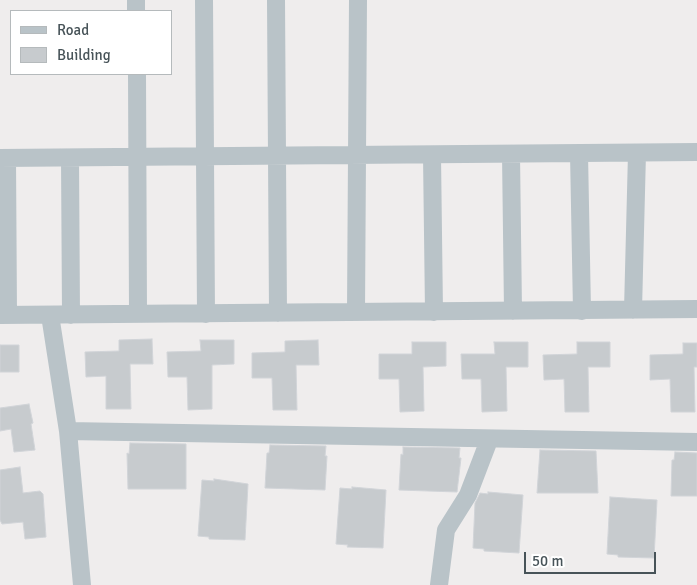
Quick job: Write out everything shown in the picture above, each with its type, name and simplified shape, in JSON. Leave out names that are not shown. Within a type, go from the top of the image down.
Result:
[{"type":"street","points":[[204,0],[206,314]]},
{"type":"street","points":[[276,0],[278,313]]},
{"type":"street","points":[[356,312],[358,0]]},
{"type":"street","points":[[137,75],[138,314]]},
{"type":"street","points":[[697,152],[4,158],[4,315],[697,310]]},
{"type":"street","points":[[579,153],[582,311]]},
{"type":"street","points":[[633,310],[637,153]]},
{"type":"street","points":[[432,154],[434,312]]},
{"type":"street","points":[[511,154],[513,311]]},
{"type":"street","points":[[70,158],[71,315]]},
{"type":"street","points":[[50,315],[68,431],[82,585]]},
{"type":"street","points":[[68,431],[489,440],[697,442]]},
{"type":"street","points":[[439,585],[446,530],[468,495],[489,440]]},
{"type":"building","points":[[152,339],[153,364],[130,364],[131,409],[106,409],[106,376],[86,377],[85,352],[119,351],[119,340]]},
{"type":"building","points":[[200,340],[234,340],[234,364],[212,365],[212,409],[188,410],[187,377],[168,377],[167,352],[201,351]]},
{"type":"building","points":[[318,340],[319,365],[296,365],[297,410],[273,410],[272,378],[252,378],[252,353],[285,352],[285,341]]},
{"type":"building","points":[[412,342],[446,342],[446,366],[423,367],[424,411],[400,412],[399,379],[379,379],[379,354],[412,354]]},
{"type":"building","points":[[494,342],[528,342],[528,367],[506,367],[507,411],[482,412],[481,379],[462,379],[461,354],[495,354]]},
{"type":"building","points":[[577,342],[610,342],[610,367],[588,367],[589,412],[565,412],[564,379],[544,380],[543,355],[577,354]]},
{"type":"building","points":[[683,343],[697,343],[697,367],[694,367],[695,412],[671,412],[670,379],[650,380],[650,355],[683,354]]},
{"type":"building","points":[[0,345],[19,345],[19,372],[0,372]]},
{"type":"building","points":[[29,404],[33,423],[31,424],[35,450],[14,452],[11,429],[0,431],[0,408]]},
{"type":"building","points":[[130,443],[186,444],[186,489],[128,489],[127,453],[129,454]]},
{"type":"building","points":[[270,445],[326,446],[325,490],[265,488],[267,453],[269,453]]},
{"type":"building","points":[[403,447],[460,448],[459,458],[461,458],[457,492],[399,490]]},
{"type":"building","points":[[540,450],[596,451],[598,493],[537,493]]},
{"type":"building","points":[[675,452],[697,453],[697,496],[671,496],[672,460],[674,460]]},
{"type":"building","points":[[20,467],[23,493],[40,491],[43,494],[46,537],[25,539],[23,522],[2,524],[0,520],[0,470]]},
{"type":"building","points":[[214,479],[248,484],[245,540],[209,539],[209,537],[198,536],[202,480],[214,481]]},
{"type":"building","points":[[352,487],[386,490],[383,548],[347,547],[348,545],[336,544],[340,488],[352,489]]},
{"type":"building","points":[[488,492],[523,495],[519,553],[484,551],[484,549],[473,548],[475,503],[480,493],[488,494]]},
{"type":"building","points":[[610,497],[657,500],[654,558],[618,557],[618,555],[607,554]]}]
